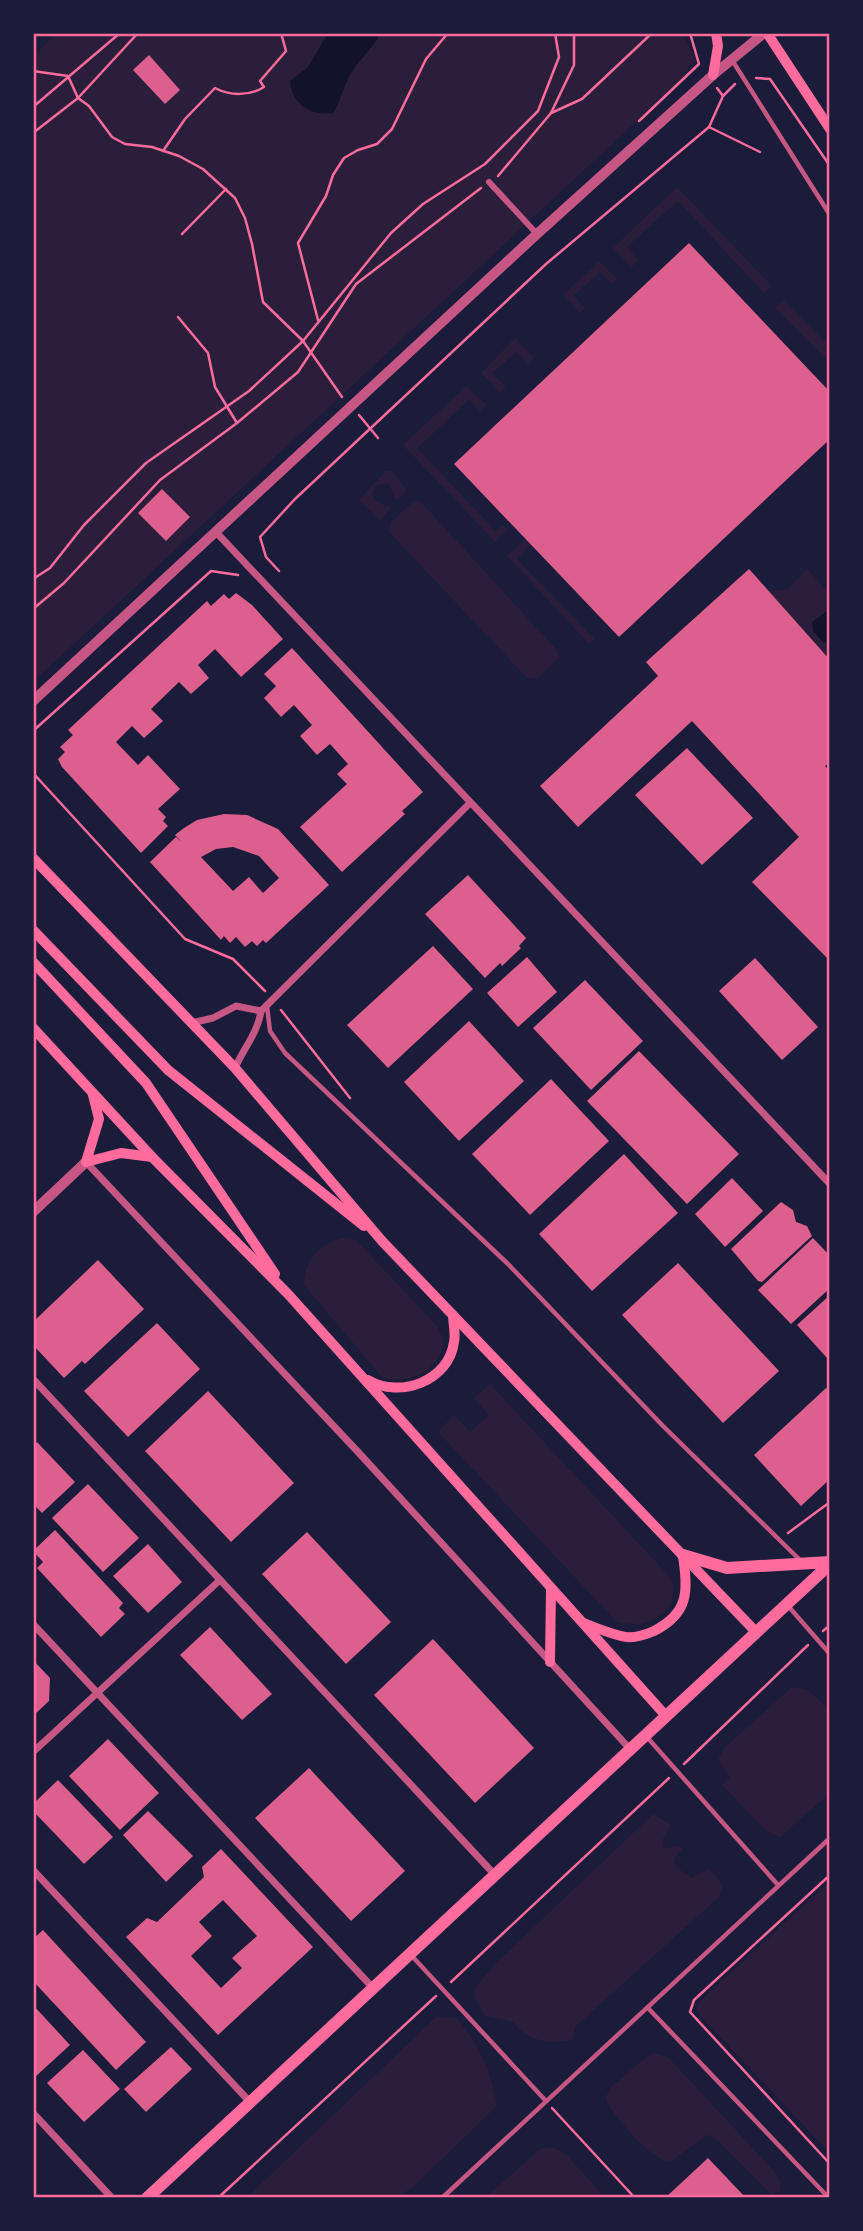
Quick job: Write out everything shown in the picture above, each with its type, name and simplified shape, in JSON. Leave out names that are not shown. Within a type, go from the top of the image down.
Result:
[{"type":"main road","points":[[711,76],[718,46],[716,33]]},
{"type":"main road","points":[[766,33],[830,129]]},
{"type":"main road","points":[[36,863],[235,1068],[382,1241],[756,1632]]},
{"type":"main road","points":[[33,930],[168,1070],[382,1241]]},
{"type":"main road","points":[[33,962],[146,1083],[288,1294]]},
{"type":"main road","points":[[33,1028],[152,1157],[288,1294],[666,1716]]},
{"type":"main road","points":[[86,1163],[99,1119],[92,1092]]},
{"type":"main road","points":[[86,1163],[121,1153],[152,1157]]},
{"type":"main road","points":[[360,1374],[380,1387],[398,1390],[417,1385],[434,1374],[447,1358],[454,1343],[453,1315]]},
{"type":"main road","points":[[683,1555],[727,1568],[830,1563]]},
{"type":"main road","points":[[582,1622],[624,1637],[646,1634],[669,1623],[679,1613],[686,1594],[683,1555]]},
{"type":"main road","points":[[147,2198],[830,1563]]},
{"type":"main road","points":[[550,1662],[551,1588]]},
{"type":"street","points":[[33,701],[537,234],[711,76],[766,33]]},
{"type":"street","points":[[489,182],[537,234]]},
{"type":"street","points":[[215,531],[830,1184]]},
{"type":"street","points":[[235,1068],[243,1048],[259,1029],[264,1008],[470,803]]},
{"type":"street","points":[[191,1023],[213,1018],[236,1006],[264,1008]]},
{"type":"street","points":[[33,1212],[86,1163],[630,1749]]},
{"type":"street","points":[[33,1379],[495,1875]]},
{"type":"street","points":[[33,1752],[220,1580]]},
{"type":"street","points":[[33,1624],[373,1988]]},
{"type":"street","points":[[33,1870],[250,2102]]},
{"type":"street","points":[[33,2113],[112,2198]]},
{"type":"lane","points":[[732,59],[830,215]]},
{"type":"lane","points":[[264,1008],[270,1031],[285,1053],[508,1264],[663,1426],[803,1564]]},
{"type":"lane","points":[[786,1604],[830,1654]]},
{"type":"lane","points":[[645,1735],[778,1885]]},
{"type":"lane","points":[[442,2198],[830,1838]]},
{"type":"lane","points":[[410,1954],[545,2101]]},
{"type":"lane","points":[[648,2008],[829,2198]]},
{"type":"path","points":[[33,107],[120,33]]},
{"type":"path","points":[[33,133],[78,99],[101,70],[138,33]]},
{"type":"path","points":[[163,151],[184,119],[215,88],[225,94],[256,92],[264,87],[260,80],[286,51],[281,33]]},
{"type":"path","points":[[318,322],[298,243],[322,204],[338,167],[358,150],[377,144],[392,129],[426,59],[447,33]]},
{"type":"path","points":[[33,579],[50,568],[83,524],[146,463],[249,391],[303,341],[391,233],[423,205],[485,164],[538,111],[559,57],[555,33]]},
{"type":"path","points":[[33,609],[64,583],[160,481],[237,423],[298,372],[356,284],[499,176],[551,113],[574,65],[574,33]]},
{"type":"path","points":[[551,113],[582,99],[652,33]]},
{"type":"path","points":[[699,64],[711,76],[723,96]]},
{"type":"path","points":[[33,71],[68,76]]},
{"type":"path","points":[[68,76],[78,99],[89,106],[112,137],[125,144],[163,151],[203,169],[226,189],[245,218],[263,302],[303,341],[331,386]]},
{"type":"path","points":[[279,570],[265,557],[260,537],[295,499],[546,264],[709,127],[723,96],[742,76],[770,79],[830,166]]},
{"type":"path","points":[[709,127],[760,152]]},
{"type":"path","points":[[181,234],[226,189]]},
{"type":"path","points":[[178,317],[208,353],[215,387],[237,423]]},
{"type":"path","points":[[33,731],[211,571],[238,575],[244,580]]},
{"type":"path","points":[[779,1524],[789,1534],[830,1502]]},
{"type":"path","points":[[218,2198],[830,1625]]},
{"type":"path","points":[[830,1875],[694,2000],[690,2012],[830,2164]]},
{"type":"path","points":[[545,2101],[635,2198]]},
{"type":"shaded area","points":[[57,33],[682,33],[696,59],[680,81],[33,682],[33,56]]},
{"type":"shaded area","points":[[328,33],[381,33],[350,75],[333,113],[317,113],[304,107],[294,97],[290,81],[308,67]]},
{"type":"shaded area","points":[[677,187],[772,286],[764,293],[678,201],[627,247],[638,260],[632,267],[613,248]]},
{"type":"shaded area","points":[[599,261],[617,279],[612,284],[600,272],[574,296],[585,308],[580,313],[563,295]]},
{"type":"shaded area","points":[[784,300],[830,346],[830,363],[775,308]]},
{"type":"shaded area","points":[[515,338],[534,358],[528,364],[516,352],[493,373],[506,387],[500,393],[481,373]]},
{"type":"shaded area","points":[[466,386],[486,405],[480,411],[469,400],[417,448],[496,531],[503,525],[508,530],[495,542],[403,445]]},
{"type":"shaded area","points":[[386,471],[392,471],[407,490],[396,501],[389,483],[376,486],[373,491],[374,500],[391,508],[380,520],[359,500]]},
{"type":"shaded area","points":[[415,500],[422,503],[557,650],[559,658],[537,679],[526,677],[389,532],[390,523]]},
{"type":"shaded area","points":[[525,539],[531,545],[517,559],[595,639],[589,644],[507,556]]},
{"type":"shaded area","points":[[807,569],[830,594],[830,660],[768,591],[788,589]]},
{"type":"shaded area","points":[[830,609],[830,641],[824,643],[813,631],[812,622]]},
{"type":"shaded area","points":[[347,1237],[356,1240],[436,1325],[444,1340],[442,1351],[430,1368],[421,1374],[402,1380],[382,1377],[304,1285],[307,1267],[316,1253],[330,1243]]},
{"type":"shaded area","points":[[490,1384],[670,1577],[672,1600],[659,1616],[638,1624],[616,1621],[438,1432],[454,1415],[470,1432],[489,1415],[474,1398]]},
{"type":"shaded area","points":[[792,1687],[806,1689],[830,1709],[830,1793],[780,1837],[766,1831],[722,1785],[730,1777],[718,1760],[724,1748]]},
{"type":"shaded area","points":[[653,1814],[671,1825],[663,1839],[664,1849],[678,1845],[683,1848],[674,1860],[676,1867],[692,1878],[709,1868],[723,1885],[719,1897],[575,2027],[572,2040],[539,2040],[525,2034],[513,2022],[485,2016],[475,1998],[475,1988],[495,1964]]},
{"type":"shaded area","points":[[830,1881],[830,2153],[700,2016],[697,2008],[700,2001]]},
{"type":"shaded area","points":[[436,2017],[457,2018],[465,2029],[488,2069],[497,2106],[414,2186],[397,2198],[246,2198]]},
{"type":"shaded area","points":[[656,2053],[669,2058],[775,2172],[781,2183],[780,2192],[771,2194],[715,2138],[707,2135],[670,2162],[652,2153],[633,2136],[605,2099],[610,2088],[650,2054]]},
{"type":"shaded area","points":[[553,2147],[567,2155],[605,2198],[485,2198],[541,2148]]},
{"type":"building","points":[[149,55],[180,90],[165,104],[133,70]]},
{"type":"building","points":[[689,243],[830,392],[830,439],[619,637],[454,464]]},
{"type":"building","points":[[162,489],[190,517],[166,541],[138,513]]},
{"type":"building","points":[[749,569],[830,660],[830,762],[825,766],[830,772],[830,961],[752,882],[799,837],[692,721],[578,827],[540,786],[658,676],[646,662]]},
{"type":"building","points":[[236,593],[252,605],[283,639],[241,677],[215,649],[198,665],[209,678],[191,694],[179,682],[151,709],[163,721],[144,738],[132,726],[116,742],[138,765],[148,755],[180,789],[158,809],[166,817],[163,821],[168,826],[141,853],[62,767],[58,759],[65,752],[60,747],[73,735],[68,730],[207,601],[211,606],[224,594],[229,599]]},
{"type":"building","points":[[292,648],[423,792],[402,811],[405,814],[342,872],[300,827],[347,784],[337,774],[348,764],[330,744],[317,755],[300,736],[312,725],[294,705],[281,717],[264,698],[276,686],[264,674]]},
{"type":"building","points":[[687,748],[753,818],[702,865],[635,795]]},
{"type":"building","points":[[224,814],[247,815],[278,829],[329,885],[266,943],[263,940],[257,946],[252,941],[245,947],[236,937],[230,943],[224,936],[221,940],[150,862],[176,837],[182,842],[175,835],[197,820]],"holes":[[[233,847],[259,856],[279,878],[263,893],[249,877],[233,891],[201,857],[216,849]]]},
{"type":"building","points":[[468,875],[526,938],[519,946],[521,948],[485,978],[425,914]]},
{"type":"building","points":[[433,946],[473,989],[388,1068],[347,1025]]},
{"type":"building","points":[[527,957],[557,992],[518,1027],[487,993]]},
{"type":"building","points":[[755,958],[818,1027],[782,1060],[719,991]]},
{"type":"building","points":[[585,980],[643,1041],[591,1090],[533,1028]]},
{"type":"building","points":[[469,1021],[524,1081],[459,1141],[404,1082]]},
{"type":"building","points":[[639,1051],[739,1154],[687,1204],[587,1101]]},
{"type":"building","points":[[551,1079],[609,1141],[530,1215],[472,1154]]},
{"type":"building","points":[[624,1154],[678,1213],[592,1291],[539,1234]]},
{"type":"building","points":[[732,1178],[763,1211],[725,1247],[695,1214]]},
{"type":"building","points":[[781,1202],[793,1210],[796,1222],[807,1226],[812,1236],[762,1282],[758,1281],[731,1249]]},
{"type":"building","points":[[813,1238],[830,1256],[830,1288],[791,1324],[758,1290]]},
{"type":"building","points":[[98,1260],[144,1309],[85,1364],[82,1361],[64,1378],[33,1345],[33,1322]]},
{"type":"building","points":[[678,1263],[779,1371],[723,1423],[622,1315]]},
{"type":"building","points":[[830,1295],[830,1358],[828,1359],[797,1325]]},
{"type":"building","points":[[157,1323],[200,1369],[128,1437],[84,1391]]},
{"type":"building","points":[[826,1388],[830,1392],[830,1479],[801,1506],[754,1455]]},
{"type":"building","points":[[208,1391],[294,1483],[231,1542],[145,1451]]},
{"type":"building","points":[[37,1442],[75,1482],[42,1513],[33,1504],[33,1446]]},
{"type":"building","points":[[88,1484],[139,1538],[103,1572],[52,1518]]},
{"type":"building","points":[[55,1530],[123,1603],[119,1608],[125,1614],[101,1637],[37,1568],[43,1562],[33,1551]]},
{"type":"building","points":[[307,1532],[391,1622],[346,1664],[262,1574]]},
{"type":"building","points":[[148,1544],[182,1582],[148,1613],[113,1576]]},
{"type":"building","points":[[210,1627],[272,1694],[242,1720],[180,1655]]},
{"type":"building","points":[[433,1639],[534,1748],[475,1803],[374,1695]]},
{"type":"building","points":[[33,1660],[50,1678],[49,1701],[33,1716]]},
{"type":"building","points":[[108,1739],[159,1793],[120,1830],[69,1776]]},
{"type":"building","points":[[309,1768],[405,1871],[351,1921],[255,1818]]},
{"type":"building","points":[[58,1780],[113,1837],[84,1864],[33,1811],[33,1804]]},
{"type":"building","points":[[148,1811],[193,1856],[166,1882],[123,1835]]},
{"type":"building","points":[[221,1849],[313,1947],[218,2035],[126,1937],[147,1918],[157,1922],[204,1877],[202,1867]],"holes":[[[223,1900],[257,1936],[232,1958],[242,1968],[221,1988],[191,1956],[212,1936],[199,1922]]]},
{"type":"building","points":[[43,1930],[146,2042],[116,2070],[33,1981],[33,1939]]},
{"type":"building","points":[[33,2005],[70,2045],[35,2077],[33,2076]]},
{"type":"building","points":[[171,2047],[192,2069],[146,2112],[124,2089]]},
{"type":"building","points":[[83,2050],[120,2089],[84,2122],[47,2083]]},
{"type":"building","points":[[708,2158],[746,2198],[665,2198]]}]
